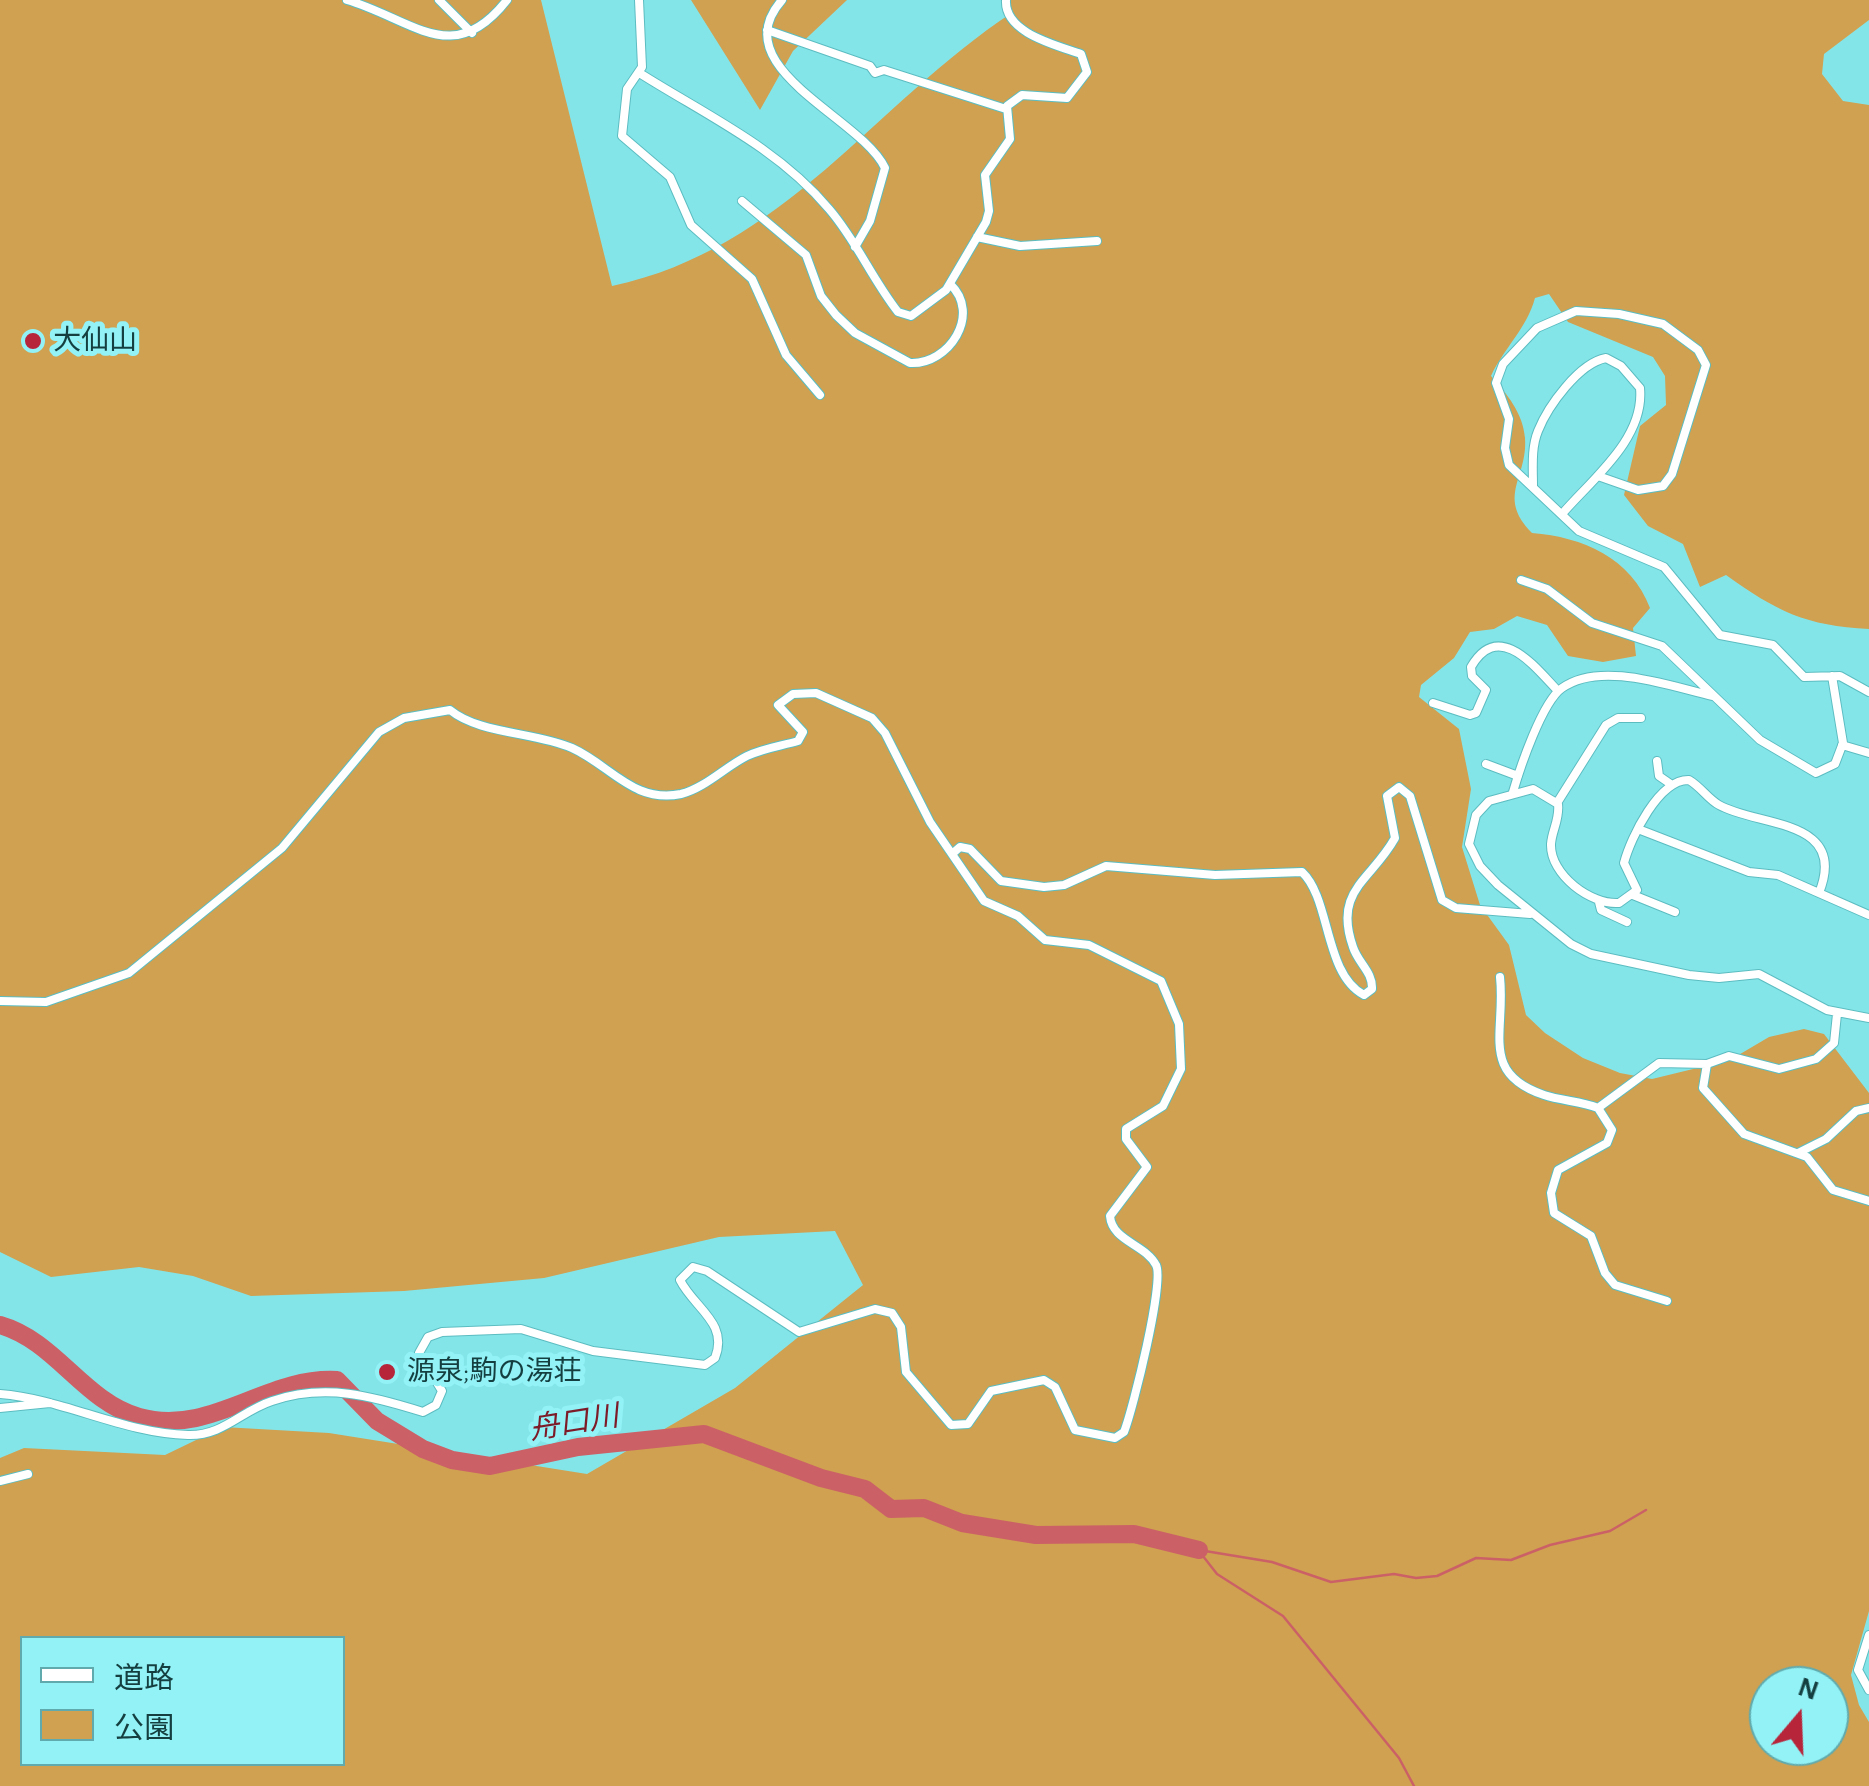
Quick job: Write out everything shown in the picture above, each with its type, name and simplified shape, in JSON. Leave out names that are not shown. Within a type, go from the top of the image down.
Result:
[{"type":"street","points":[[347,0],[449,38],[472,33],[508,0]]},
{"type":"street","points":[[439,0],[472,33]]},
{"type":"street","points":[[639,0],[641,74],[627,89],[622,136],[670,177],[691,224],[752,279],[786,355],[820,395]]},
{"type":"street","points":[[782,0],[767,30],[772,56],[796,86],[845,123],[885,168],[870,222],[855,247]]},
{"type":"street","points":[[1006,0],[1006,14],[1014,23],[1081,54],[1087,72],[1067,98],[1022,94],[1006,110]]},
{"type":"street","points":[[767,30],[870,66],[875,73],[884,70],[1006,110]]},
{"type":"street","points":[[641,74],[770,153],[820,198],[883,293],[904,316],[911,316],[938,299],[977,237],[989,211],[985,175],[1010,139],[1006,110]]},
{"type":"street","points":[[742,202],[806,255],[821,296],[836,315],[855,333],[910,363],[937,357],[960,333],[961,303],[950,284]]},
{"type":"street","points":[[977,237],[1020,246],[1097,241]]},
{"type":"street","points":[[1598,476],[1638,490],[1663,486],[1672,474],[1706,370],[1698,350],[1662,324],[1620,314],[1576,312],[1537,328],[1496,377],[1509,418],[1505,457],[1586,536],[1664,567],[1720,635],[1773,644],[1804,677],[1850,678],[1869,692]]},
{"type":"street","points":[[1533,486],[1533,453],[1541,425],[1581,370],[1606,358],[1630,375],[1641,395],[1632,426],[1598,476],[1562,514]]},
{"type":"street","points":[[1522,580],[1548,588],[1592,623],[1652,640],[1760,740],[1816,773],[1829,770],[1842,745],[1832,676]]},
{"type":"street","points":[[1432,703],[1476,713],[1486,690],[1472,676],[1472,666],[1482,654],[1502,645],[1516,648],[1558,691]]},
{"type":"street","points":[[1513,792],[1558,691],[1575,682],[1608,678],[1713,696]]},
{"type":"street","points":[[0,1000],[46,1002],[130,972],[282,848],[380,732],[404,718],[445,709],[463,721],[554,741],[604,766],[632,789],[670,795],[696,788],[752,754],[798,741],[802,730],[778,703],[793,694],[816,693],[851,707],[880,725],[930,822],[984,901],[1018,916],[1045,940],[1082,942],[1152,975],[1165,988],[1184,1045],[1181,1069],[1163,1106],[1126,1128],[1126,1139],[1147,1167],[1110,1216],[1117,1233],[1150,1256],[1161,1278],[1133,1405],[1119,1436],[1107,1438],[1075,1430],[1055,1388],[1044,1380],[990,1392],[968,1424],[951,1425],[906,1372],[902,1327],[892,1313],[875,1309],[799,1332],[707,1271],[692,1267],[680,1280],[714,1322],[719,1338],[717,1354],[704,1365],[593,1350],[521,1329],[442,1332],[428,1337],[419,1353],[442,1391],[436,1405],[423,1412],[359,1392],[330,1391],[270,1402],[224,1429],[188,1435],[127,1426],[50,1403],[0,1394]]},
{"type":"street","points":[[1627,922],[1601,910],[1598,902],[1556,864],[1551,847],[1557,803],[1606,724],[1618,718],[1640,718]]},
{"type":"street","points":[[1842,745],[1869,753]]},
{"type":"street","points":[[1657,761],[1659,776],[1672,784]]},
{"type":"street","points":[[1486,764],[1518,776]]},
{"type":"street","points":[[1633,895],[1635,879],[1624,863],[1638,829],[1672,784],[1689,780],[1716,804],[1783,823],[1806,835],[1820,852],[1825,868],[1819,893]]},
{"type":"street","points":[[952,854],[964,847],[1001,881],[1054,888],[1106,866],[1205,874],[1302,872],[1315,890],[1327,936],[1348,980],[1364,995],[1372,988],[1372,979],[1358,960],[1346,916],[1353,891],[1394,838],[1387,796],[1399,786],[1410,796],[1442,900],[1456,908],[1530,914]]},
{"type":"street","points":[[1557,803],[1532,789],[1513,792],[1482,808],[1470,844],[1492,880],[1530,914],[1591,954],[1707,978],[1759,974],[1838,1014],[1869,1018]]},
{"type":"street","points":[[1638,829],[1749,872],[1778,875],[1869,916]]},
{"type":"street","points":[[1598,902],[1619,903],[1633,895]]},
{"type":"street","points":[[1633,895],[1674,912]]},
{"type":"street","points":[[1500,977],[1503,1018],[1499,1059],[1504,1071],[1540,1094],[1598,1108],[1612,1130],[1610,1139],[1558,1170],[1551,1193],[1554,1213],[1591,1236],[1605,1273],[1616,1285],[1667,1300]]},
{"type":"street","points":[[1598,1108],[1659,1063],[1708,1064],[1729,1056],[1770,1068],[1816,1059],[1834,1043],[1838,1014]]},
{"type":"street","points":[[1708,1064],[1703,1088],[1736,1127],[1752,1139],[1810,1160],[1833,1190],[1869,1201]]},
{"type":"street","points":[[1798,1153],[1826,1139],[1856,1112],[1869,1108]]},
{"type":"street","points":[[0,1408],[50,1403]]},
{"type":"street","points":[[0,1481],[28,1474]]},
{"type":"street","points":[[1869,1635],[1858,1670],[1869,1690]]},
{"type":"green space","points":[[0,0],[541,0],[612,286],[673,267],[728,241],[778,207],[963,49],[1013,12],[1007,0],[1869,0],[1869,20],[1824,54],[1822,74],[1843,101],[1869,105],[1869,629],[1827,624],[1793,614],[1726,575],[1700,587],[1683,544],[1648,526],[1624,495],[1640,426],[1666,405],[1665,376],[1653,357],[1568,322],[1549,294],[1535,298],[1527,319],[1491,376],[1513,404],[1524,429],[1525,452],[1516,487],[1516,508],[1532,533],[1587,545],[1618,563],[1631,576],[1650,608],[1633,628],[1636,656],[1603,662],[1568,656],[1547,625],[1517,616],[1494,629],[1470,632],[1454,658],[1421,685],[1419,697],[1459,729],[1471,789],[1462,847],[1480,905],[1509,945],[1526,1015],[1545,1033],[1583,1058],[1620,1073],[1652,1079],[1730,1060],[1769,1037],[1804,1029],[1824,1034],[1869,1093],[1869,1611],[1851,1675],[1859,1705],[1869,1722],[1869,1786],[0,1786],[0,1458],[24,1448],[165,1455],[223,1427],[329,1433],[587,1474],[735,1388],[863,1285],[835,1231],[719,1237],[544,1278],[404,1291],[251,1296],[193,1276],[139,1267],[51,1277],[0,1252]]},
{"type":"green space","points":[[691,0],[847,0],[793,51],[760,110]]},
{"type":"waterway","name":"舟口川","points":[[0,1325],[37,1344],[102,1398],[139,1417],[190,1419],[286,1387],[337,1380],[377,1421],[423,1449],[452,1460],[490,1466],[578,1447],[704,1434],[821,1478],[865,1489],[891,1509],[924,1508],[962,1523],[1036,1535],[1134,1534],[1199,1550]]},
{"type":"waterway","points":[[1199,1550],[1272,1562],[1331,1582],[1394,1574],[1416,1578],[1437,1576],[1476,1558],[1511,1560],[1550,1545],[1610,1531],[1646,1510]]},
{"type":"waterway","points":[[1199,1551],[1217,1574],[1283,1616],[1399,1758],[1414,1786]]},
{"type":"place","name":"大仙山","points":[[33,341]]},
{"type":"place","name":"源泉;駒の湯荘","points":[[387,1372]]}]
